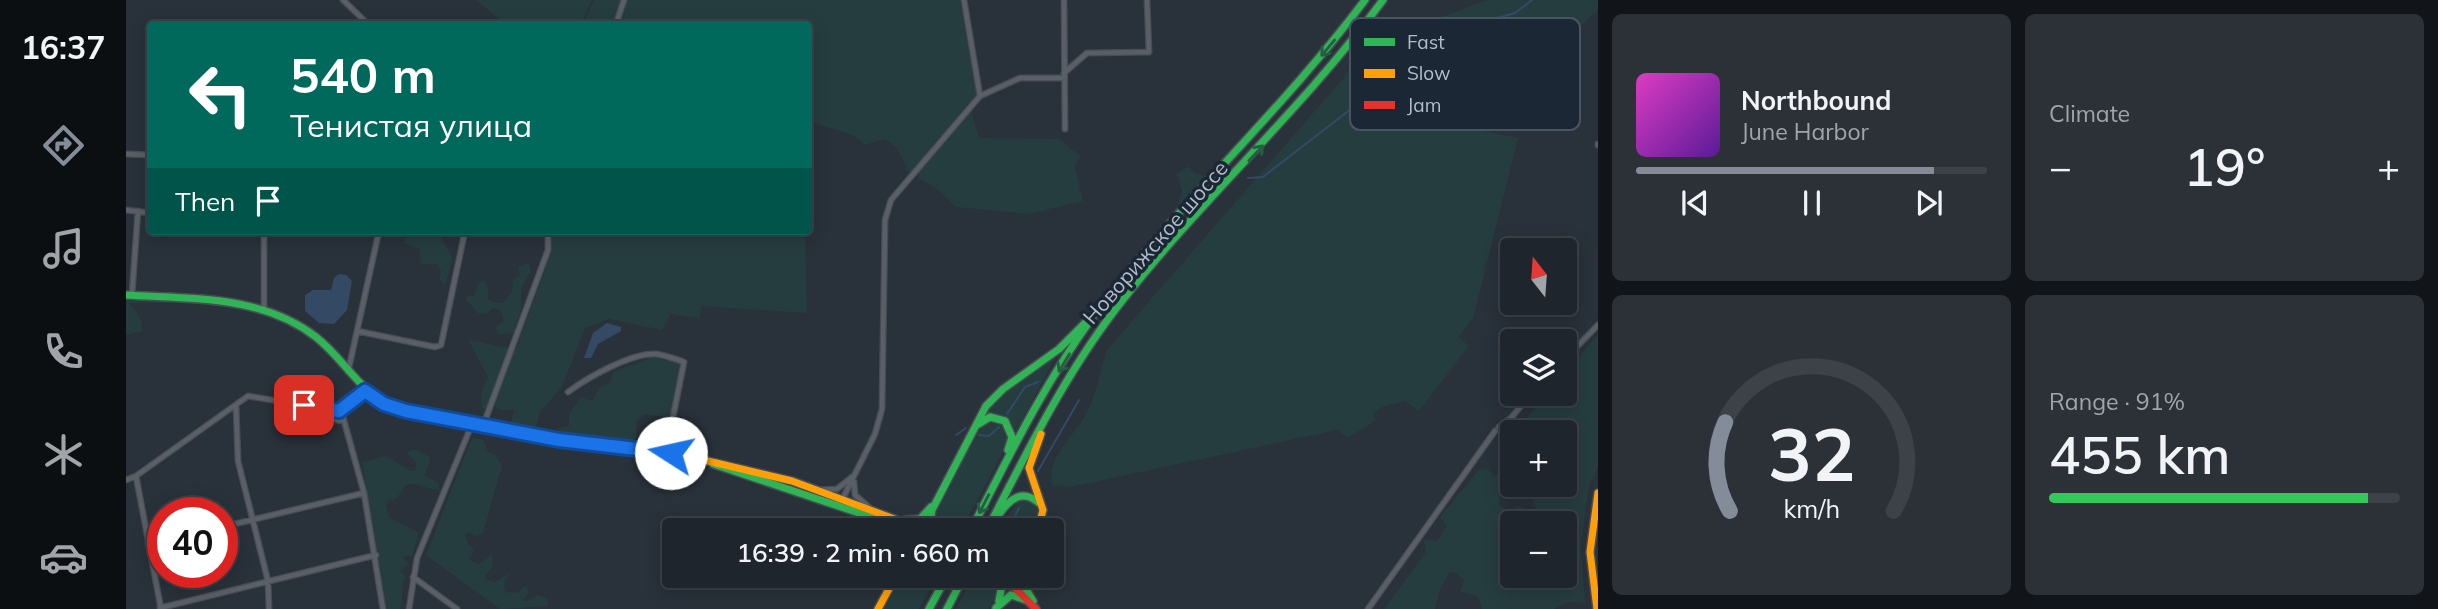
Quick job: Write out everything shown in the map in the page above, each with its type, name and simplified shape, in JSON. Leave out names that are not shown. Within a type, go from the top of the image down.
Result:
[{"type":"main road","name":"Новорижское шоссе","points":[[1350,18],[1365,0]]},
{"type":"main road","name":"Новорижское шоссе","points":[[1369,18],[1383,0]]},
{"type":"main road","name":"Новорижское шоссе","points":[[977,518],[1063,363],[1102,306],[1289,94],[1350,19]]},
{"type":"main road","name":"Новорижское шоссе","points":[[993,518],[1048,417],[1098,333],[1124,299],[1300,105],[1350,42]]},
{"type":"main road","points":[[129,295],[223,301],[264,309],[303,328],[365,391],[395,408],[559,440],[666,452],[766,473],[817,490],[882,518]]},
{"type":"main road","points":[[930,518],[936,500],[978,418],[994,397],[1059,349],[1102,306]]},
{"type":"main road","points":[[972,432],[978,424],[990,417],[1000,418],[1009,426],[1012,437],[998,477]]},
{"type":"main road","points":[[1042,518],[1042,506],[1029,481],[1027,470],[1048,417]]},
{"type":"main road","points":[[691,457],[871,509],[887,518]]},
{"type":"main road","points":[[1597,609],[1590,534],[1598,493]]},
{"type":"main road","points":[[995,518],[1006,503],[1019,495],[1030,495],[1042,506]]},
{"type":"main road","points":[[921,518],[936,500]]},
{"type":"main road","points":[[878,609],[889,588]]},
{"type":"main road","points":[[929,609],[940,588]]},
{"type":"main road","points":[[947,609],[958,588]]},
{"type":"main road","points":[[995,608],[1002,588]]},
{"type":"main road","points":[[1015,588],[1036,609]]},
{"type":"main road","points":[[1023,588],[1026,591]]},
{"type":"main road","points":[[1024,588],[1036,609]]},
{"type":"main road","points":[[995,608],[1011,595],[1028,601]]},
{"type":"street","points":[[343,0],[366,21]]},
{"type":"street","points":[[617,21],[624,0]]},
{"type":"street","points":[[964,0],[980,96]]},
{"type":"street","points":[[1064,0],[1065,130]]},
{"type":"street","points":[[842,501],[875,434],[882,409],[887,209],[897,192],[980,96],[1020,78],[1064,75],[1087,53],[1149,52],[1147,0]]},
{"type":"street","points":[[126,154],[147,155]]},
{"type":"street","points":[[126,210],[147,212]]},
{"type":"street","points":[[129,295],[138,211]]},
{"type":"street","points":[[264,235],[264,309]]},
{"type":"street","points":[[348,372],[378,235]]},
{"type":"street","points":[[357,331],[435,347],[441,345],[464,235]]},
{"type":"street","points":[[483,426],[548,250],[548,235]]},
{"type":"street","points":[[1577,347],[1598,325]]},
{"type":"street","points":[[568,392],[598,373],[643,356],[656,354],[684,362],[666,452]]},
{"type":"street","points":[[336,420],[365,391]]},
{"type":"street","points":[[126,480],[136,476],[248,396],[341,414]]},
{"type":"street","points":[[304,405],[336,420],[350,439]]},
{"type":"street","points":[[236,406],[238,461],[268,581],[269,609]]},
{"type":"street","points":[[1367,609],[1497,429],[1521,406]]},
{"type":"street","points":[[341,414],[364,493],[383,609]]},
{"type":"street","points":[[409,609],[417,558],[472,424]]},
{"type":"street","points":[[817,490],[840,488],[855,474]]},
{"type":"street","points":[[855,474],[855,495],[871,509]]},
{"type":"street","points":[[136,476],[147,538]]},
{"type":"street","points":[[238,523],[364,493]]},
{"type":"street","points":[[157,588],[161,608],[376,555]]},
{"type":"street","points":[[413,577],[457,609]]},
{"type":"green space","points":[[476,0],[592,0],[582,21],[501,21]]},
{"type":"green space","points":[[594,0],[960,0],[977,98],[972,113],[979,138],[1059,139],[1080,156],[1075,167],[1083,201],[1029,214],[956,207],[936,188],[918,178],[919,172],[907,171],[899,152],[884,139],[865,145],[853,136],[812,121],[812,21],[584,21]]},
{"type":"green space","points":[[1487,0],[1598,0],[1598,10],[1580,27],[1580,18],[1440,18]]},
{"type":"green space","points":[[1350,70],[1350,130],[1480,130],[1518,138],[1473,318],[1459,337],[1469,346],[1419,411],[1405,401],[1382,407],[1373,414],[1376,420],[1348,438],[1337,430],[1070,487],[1052,485],[1051,475],[1057,456],[1090,406],[1106,351]]},
{"type":"green space","points":[[1188,166],[1195,174],[1208,176],[1177,210],[1182,191],[1177,174]]},
{"type":"green space","points":[[408,235],[443,235],[442,239],[453,259],[445,285],[439,279],[441,271],[437,264],[421,264],[420,249],[405,244],[404,240]]},
{"type":"green space","points":[[552,235],[805,235],[807,313],[702,306],[699,318],[671,314],[662,330],[609,319],[585,328],[562,387],[540,412],[535,430],[511,424],[514,410],[500,410],[490,403],[487,410],[482,408],[481,393],[488,377],[468,340],[516,349],[545,271]]},
{"type":"green space","points":[[529,264],[531,272],[521,288],[521,310],[513,333],[499,335],[495,328],[504,321],[500,310],[493,308],[487,314],[479,314],[466,300],[467,296],[474,296],[478,284],[484,280],[488,287],[488,299],[494,303],[502,303],[512,292],[513,280],[520,275],[518,267]]},
{"type":"green space","points":[[126,299],[173,300],[171,303],[129,303],[138,315],[142,331],[126,335]]},
{"type":"green space","points":[[1598,335],[1598,467],[1588,490],[1581,547],[1585,603],[1568,602],[1554,609],[1482,609],[1478,596],[1460,592],[1464,581],[1456,573],[1450,572],[1440,589],[1435,609],[1384,609],[1426,552],[1424,540],[1437,541],[1447,526],[1440,517],[1479,470],[1488,469],[1493,476],[1500,474],[1499,505],[1508,511],[1500,511],[1500,588],[1577,588],[1577,511],[1536,511],[1531,497],[1577,497],[1577,420],[1525,420],[1537,406],[1577,406],[1577,359]]},
{"type":"green space","points":[[653,357],[682,364],[671,418],[644,414],[636,422],[637,438],[630,442],[563,436],[558,432],[558,428],[569,426],[569,414],[581,397],[592,401],[600,387],[610,383],[613,372]]},
{"type":"green space","points":[[1055,358],[1016,431],[1001,415],[983,416],[1005,391]]},
{"type":"green space","points":[[993,421],[1003,424],[1008,433],[1007,445],[967,518],[935,518],[976,434],[981,427]]},
{"type":"green space","points":[[472,438],[484,440],[488,452],[495,455],[502,465],[483,533],[475,536],[468,532],[465,534],[468,544],[474,549],[469,560],[480,564],[492,554],[493,566],[485,576],[487,580],[495,582],[509,573],[504,584],[505,592],[517,593],[526,586],[529,593],[523,599],[527,601],[538,595],[547,598],[548,606],[500,609],[426,555]]},
{"type":"green space","points":[[410,450],[418,450],[431,458],[424,476],[438,482],[439,489],[406,485],[396,499],[388,501],[386,506],[390,518],[419,533],[412,556],[402,556],[409,564],[400,571],[407,578],[403,581],[400,609],[387,609],[362,462],[386,456],[415,471],[416,462],[407,453]]},
{"type":"green space","points":[[1020,497],[1036,503],[1037,518],[1007,518]]},
{"type":"green space","points":[[1519,506],[1527,511],[1511,511]]},
{"type":"green space","points":[[895,588],[930,588],[919,609],[884,609]]},
{"type":"green space","points":[[967,588],[997,588],[989,609],[956,609]]},
{"type":"water","points":[[339,274],[346,275],[352,281],[347,310],[334,324],[319,323],[305,311],[305,295],[313,290],[331,290],[334,278]]},
{"type":"water","points":[[607,323],[621,327],[621,331],[598,344],[591,358],[584,358],[593,333]]},
{"type":"waterway","points":[[1497,18],[1515,13],[1532,0]]},
{"type":"waterway","points":[[1248,178],[1263,177],[1350,110]]},
{"type":"waterway","points":[[1007,414],[1025,387],[1038,382]]},
{"type":"waterway","points":[[1038,471],[1079,400]]},
{"type":"waterway","points":[[979,435],[989,436],[999,427]]},
{"type":"waterway","points":[[956,435],[966,428]]},
{"type":"waterway","points":[[1014,518],[1019,508]]},
{"type":"traffic: fast","points":[[1351,18],[1365,0]]},
{"type":"traffic: fast","points":[[1369,18],[1383,0]]},
{"type":"traffic: fast","points":[[977,518],[1042,395],[1092,318],[1158,237],[1299,81],[1350,19]]},
{"type":"traffic: fast","points":[[993,518],[1050,410],[1104,324],[1156,259],[1350,43]]},
{"type":"traffic: fast","points":[[126,295],[225,302],[273,313],[316,337],[371,393],[395,408],[539,437],[642,447],[683,455]]},
{"type":"traffic: fast","points":[[931,518],[932,510],[986,406],[1003,389],[1059,349],[1086,322]]},
{"type":"traffic: fast","points":[[977,425],[990,417],[1005,421],[1012,437],[1008,450]]},
{"type":"traffic: fast","points":[[713,464],[874,518]]},
{"type":"traffic: fast","points":[[1000,513],[1017,497],[1027,496],[1038,502]]},
{"type":"traffic: fast","points":[[921,518],[931,507]]},
{"type":"traffic: fast","points":[[929,609],[940,588]]},
{"type":"traffic: fast","points":[[947,609],[958,588]]},
{"type":"traffic: fast","points":[[999,601],[1001,588]]},
{"type":"traffic: fast","points":[[1025,588],[1033,601]]},
{"type":"traffic: fast","points":[[996,608],[1011,595],[1026,600]]},
{"type":"traffic: slow","points":[[1041,434],[1029,468],[1043,510],[1041,518]]},
{"type":"traffic: slow","points":[[683,455],[792,481],[892,518]]},
{"type":"traffic: slow","points":[[1597,609],[1590,552],[1598,493]]},
{"type":"traffic: slow","points":[[878,609],[889,588]]},
{"type":"traffic: jam","points":[[1015,588],[1036,609]]},
{"type":"route","points":[[304,405],[339,411],[346,409],[365,391],[384,404],[406,411],[559,440],[642,447],[671,453]]}]
